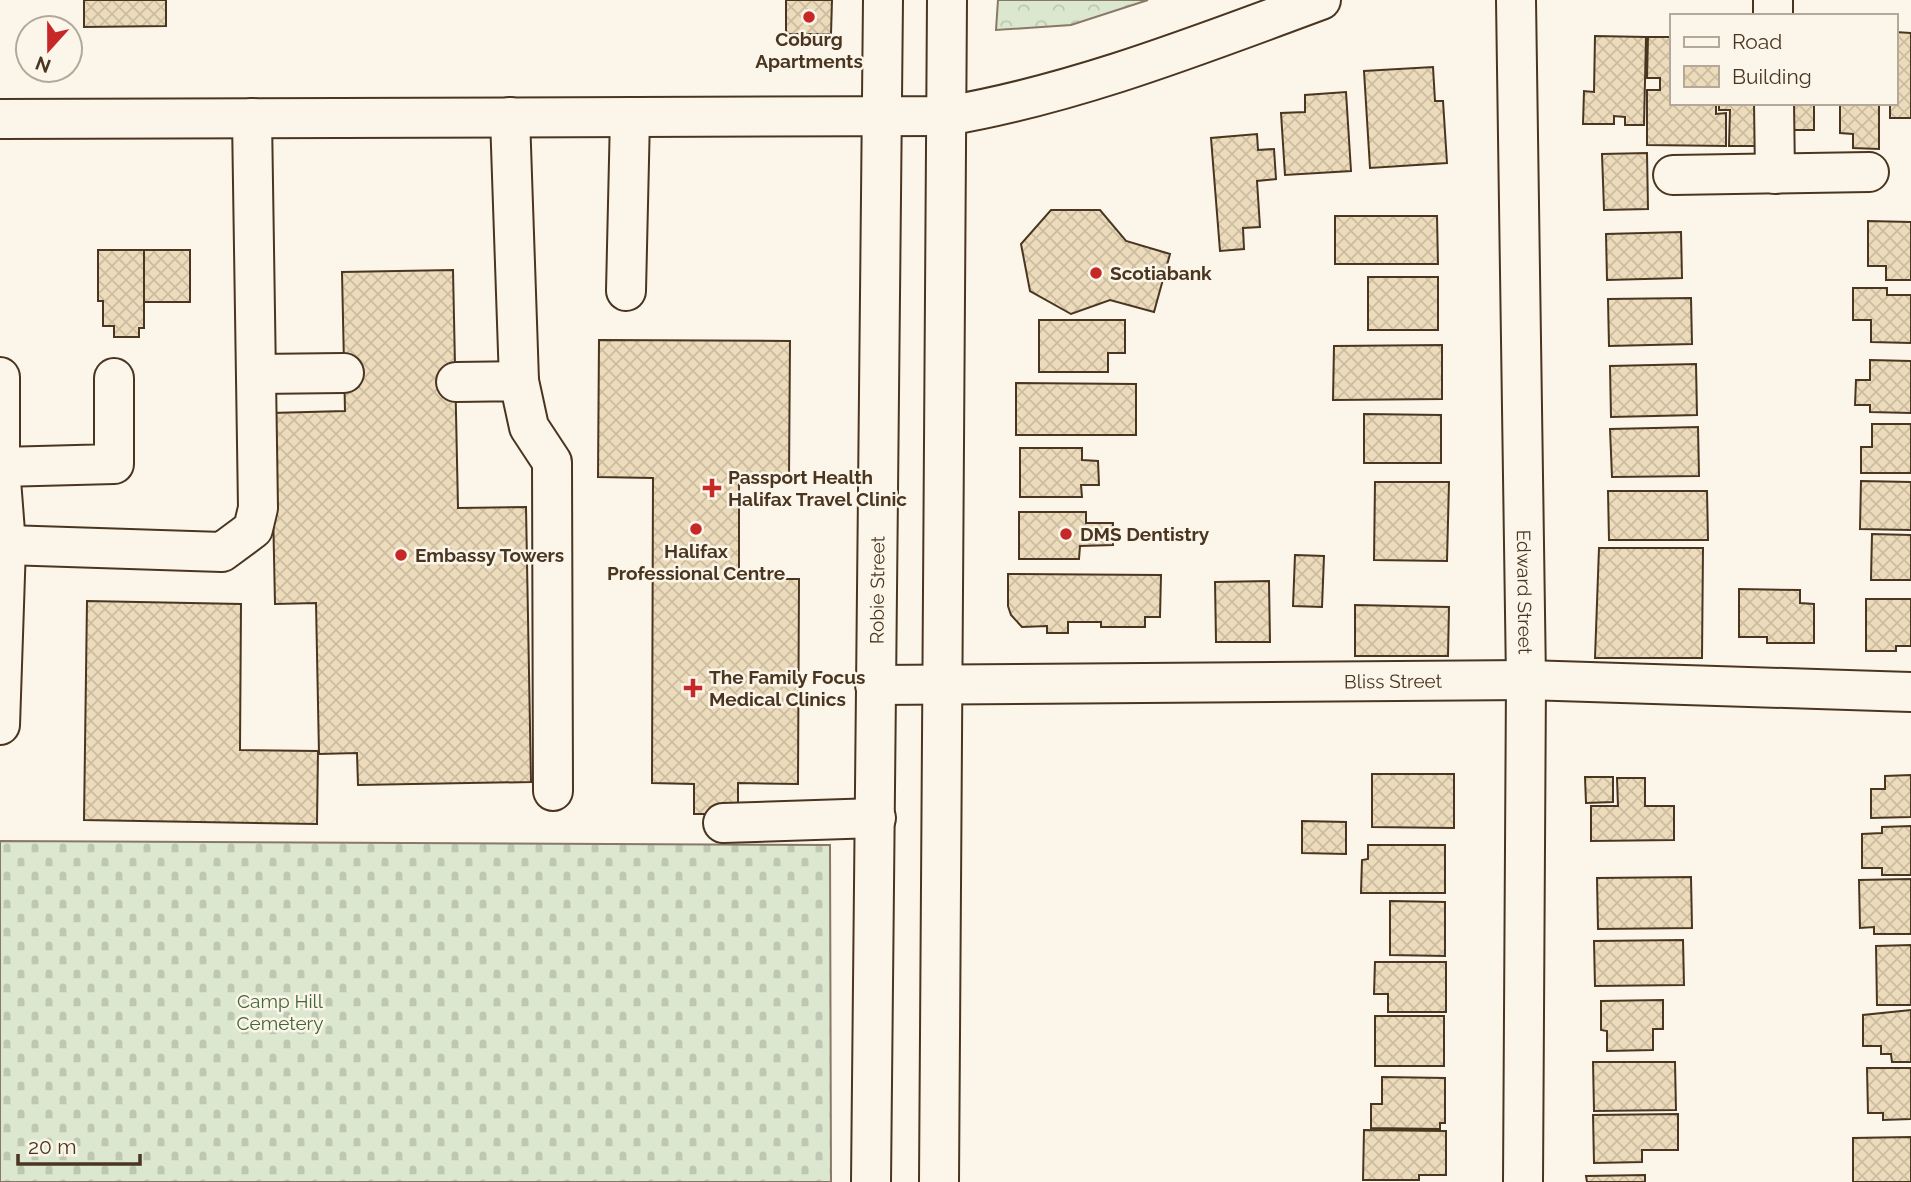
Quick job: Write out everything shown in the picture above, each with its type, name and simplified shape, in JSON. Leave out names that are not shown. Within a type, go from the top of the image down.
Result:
[{"type":"street","name":"Robie Street","points":[[871,1182],[884,116],[883,0]]},
{"type":"street","points":[[939,1182],[947,0]]},
{"type":"street","points":[[0,119],[946,116],[1012,104],[1173,54],[1321,0]]},
{"type":"street","name":"Edward Street","points":[[1516,0],[1525,680],[1523,1182]]},
{"type":"street","points":[[1774,105],[1775,174]]},
{"type":"street","points":[[510,117],[519,381],[529,428],[552,462],[553,791]]},
{"type":"street","points":[[626,291],[630,117]]},
{"type":"street","points":[[6,545],[222,551],[253,529],[258,508],[252,118]]},
{"type":"street","points":[[1673,174],[1869,173]]},
{"type":"street","points":[[256,374],[344,373]]},
{"type":"street","points":[[0,377],[0,467],[6,545],[0,725]]},
{"type":"street","points":[[0,467],[114,464],[114,379]]},
{"type":"street","points":[[456,382],[519,381]]},
{"type":"street","name":"Bliss Street","points":[[875,685],[1525,680],[1911,692]]},
{"type":"street","points":[[723,823],[876,818]]},
{"type":"green space","points":[[998,0],[1148,0],[1071,25],[996,30]]},
{"type":"green space","name":"Camp Hill Cemetery","points":[[0,841],[830,845],[831,1182],[0,1182]]},
{"type":"building","points":[[84,0],[166,0],[166,26],[84,27]]},
{"type":"building","name":"Coburg Apartments","points":[[786,0],[832,0],[831,34],[786,34]]},
{"type":"building","points":[[1897,32],[1911,33],[1911,118],[1890,118],[1890,105],[1897,105]]},
{"type":"building","points":[[1595,36],[1646,37],[1644,125],[1625,125],[1625,117],[1614,116],[1614,124],[1583,124],[1584,91],[1594,92]]},
{"type":"building","points":[[1648,37],[1670,37],[1670,105],[1716,105],[1716,114],[1726,113],[1726,146],[1647,145],[1647,90],[1660,90],[1660,78],[1647,78]]},
{"type":"building","points":[[1433,67],[1435,101],[1443,101],[1447,163],[1370,168],[1364,71]]},
{"type":"building","points":[[1346,92],[1351,171],[1285,175],[1281,113],[1305,112],[1305,95]]},
{"type":"building","points":[[1719,105],[1767,105],[1767,146],[1729,146],[1730,110],[1719,110]]},
{"type":"building","points":[[1781,105],[1814,105],[1814,130],[1780,130]]},
{"type":"building","points":[[1840,105],[1879,105],[1879,149],[1853,148],[1853,134],[1840,133]]},
{"type":"building","points":[[1257,134],[1258,150],[1274,149],[1276,179],[1257,181],[1260,227],[1243,228],[1244,249],[1220,251],[1211,138]]},
{"type":"building","points":[[1647,153],[1648,209],[1604,210],[1602,154]]},
{"type":"building","name":"Scotiabank","points":[[1051,210],[1100,210],[1126,241],[1170,254],[1154,312],[1110,300],[1071,314],[1030,291],[1021,244]]},
{"type":"building","points":[[1335,216],[1437,216],[1438,264],[1335,264]]},
{"type":"building","points":[[1868,221],[1911,222],[1911,280],[1886,280],[1886,266],[1868,266]]},
{"type":"building","points":[[1681,232],[1682,278],[1607,280],[1606,234]]},
{"type":"building","points":[[98,250],[144,250],[144,328],[139,328],[139,337],[114,337],[114,326],[103,326],[103,301],[98,301]]},
{"type":"building","points":[[144,250],[190,250],[190,302],[144,302]]},
{"type":"building","name":"Embassy Towers","points":[[453,270],[458,508],[526,507],[531,782],[358,785],[357,753],[319,754],[316,603],[275,604],[271,413],[345,411],[342,272]]},
{"type":"building","points":[[1368,277],[1438,277],[1438,330],[1368,330]]},
{"type":"building","points":[[1853,288],[1887,288],[1887,295],[1911,295],[1911,343],[1871,342],[1871,320],[1853,320]]},
{"type":"building","points":[[1691,298],[1692,344],[1609,346],[1608,299]]},
{"type":"building","points":[[1039,320],[1125,320],[1125,353],[1108,353],[1108,372],[1039,372]]},
{"type":"building","name":"Halifax Professional Centre","points":[[599,340],[790,341],[789,478],[739,478],[739,579],[799,579],[798,784],[738,783],[738,814],[694,814],[694,784],[652,783],[653,478],[598,477]]},
{"type":"building","points":[[1442,345],[1442,399],[1333,400],[1334,346]]},
{"type":"building","points":[[1870,360],[1911,361],[1911,413],[1870,412],[1870,405],[1855,405],[1856,380],[1870,380]]},
{"type":"building","points":[[1696,364],[1697,415],[1611,417],[1610,366]]},
{"type":"building","points":[[1016,383],[1136,384],[1136,435],[1016,435]]},
{"type":"building","points":[[1364,414],[1441,415],[1441,463],[1364,463]]},
{"type":"building","points":[[1872,424],[1911,424],[1911,473],[1861,473],[1861,447],[1872,447]]},
{"type":"building","points":[[1698,427],[1699,476],[1612,477],[1610,429]]},
{"type":"building","points":[[1020,448],[1082,448],[1082,460],[1098,461],[1099,485],[1081,485],[1082,497],[1020,497]]},
{"type":"building","points":[[1861,481],[1911,482],[1911,530],[1860,529]]},
{"type":"building","points":[[1375,482],[1449,482],[1447,561],[1374,560]]},
{"type":"building","points":[[1608,491],[1707,491],[1708,540],[1609,540]]},
{"type":"building","name":"DMS Dentistry","points":[[1019,512],[1086,512],[1086,523],[1113,523],[1113,545],[1080,546],[1079,559],[1019,559]]},
{"type":"building","points":[[1872,534],[1911,535],[1911,580],[1871,580]]},
{"type":"building","points":[[1599,548],[1703,548],[1702,658],[1595,658]]},
{"type":"building","points":[[1295,555],[1324,556],[1322,607],[1293,606]]},
{"type":"building","points":[[1008,574],[1161,575],[1160,617],[1145,617],[1145,627],[1101,627],[1101,622],[1068,622],[1068,633],[1047,633],[1047,626],[1022,627],[1011,615],[1008,606]]},
{"type":"building","points":[[1269,581],[1270,642],[1216,642],[1215,582]]},
{"type":"building","points":[[1739,589],[1800,590],[1800,603],[1814,604],[1814,643],[1767,643],[1767,637],[1739,637]]},
{"type":"building","points":[[1866,599],[1911,599],[1911,646],[1896,646],[1896,651],[1866,651]]},
{"type":"building","points":[[87,601],[241,604],[240,750],[318,751],[317,824],[84,820]]},
{"type":"building","points":[[1355,605],[1449,607],[1448,656],[1355,656]]},
{"type":"building","points":[[1372,774],[1454,774],[1454,828],[1372,827]]},
{"type":"building","points":[[1911,775],[1911,817],[1871,818],[1871,789],[1885,789],[1885,776]]},
{"type":"building","points":[[1585,777],[1613,777],[1613,802],[1586,803]]},
{"type":"building","points":[[1617,778],[1645,778],[1645,806],[1674,806],[1674,840],[1591,841],[1591,806],[1618,806]]},
{"type":"building","points":[[1302,821],[1346,822],[1346,854],[1302,853]]},
{"type":"building","points":[[1911,826],[1911,875],[1882,875],[1882,868],[1862,868],[1862,834],[1882,833],[1882,827]]},
{"type":"building","points":[[1368,845],[1445,845],[1445,893],[1361,893],[1362,860],[1368,859]]},
{"type":"building","points":[[1691,877],[1692,928],[1598,929],[1597,878]]},
{"type":"building","points":[[1911,879],[1911,934],[1874,934],[1874,927],[1860,928],[1859,880]]},
{"type":"building","points":[[1390,901],[1445,902],[1445,956],[1390,955]]},
{"type":"building","points":[[1683,940],[1684,985],[1595,986],[1594,941]]},
{"type":"building","points":[[1911,945],[1911,1005],[1877,1005],[1876,946]]},
{"type":"building","points":[[1375,962],[1446,962],[1446,1012],[1388,1012],[1388,994],[1374,994]]},
{"type":"building","points":[[1663,1000],[1663,1029],[1653,1029],[1653,1050],[1607,1051],[1607,1031],[1601,1030],[1601,1001]]},
{"type":"building","points":[[1911,1010],[1911,1062],[1892,1062],[1891,1054],[1881,1054],[1881,1046],[1863,1046],[1863,1015]]},
{"type":"building","points":[[1375,1016],[1444,1016],[1444,1066],[1375,1066]]},
{"type":"building","points":[[1593,1062],[1675,1062],[1676,1110],[1594,1111]]},
{"type":"building","points":[[1867,1068],[1911,1068],[1911,1119],[1883,1120],[1883,1113],[1868,1113]]},
{"type":"building","points":[[1382,1077],[1445,1078],[1445,1123],[1440,1123],[1440,1129],[1371,1128],[1371,1104],[1382,1104]]},
{"type":"building","points":[[1678,1114],[1678,1150],[1642,1150],[1642,1162],[1594,1163],[1593,1115]]},
{"type":"building","points":[[1364,1130],[1446,1131],[1446,1175],[1419,1175],[1419,1180],[1363,1180]]},
{"type":"building","points":[[1911,1137],[1911,1182],[1853,1182],[1853,1138]]},
{"type":"building","points":[[1645,1175],[1645,1182],[1587,1182],[1586,1176]]},
{"type":"place","name":"Coburg Apartments","points":[[809,17]]},
{"type":"place","name":"Scotiabank","points":[[1096,273]]},
{"type":"place","name":"Passport Health Halifax Travel Clinic","points":[[712,488]]},
{"type":"place","name":"Halifax Professional Centre","points":[[696,529]]},
{"type":"place","name":"DMS Dentistry","points":[[1066,534]]},
{"type":"place","name":"Embassy Towers","points":[[401,555]]},
{"type":"place","name":"The Family Focus Medical Clinics","points":[[693,688]]}]
